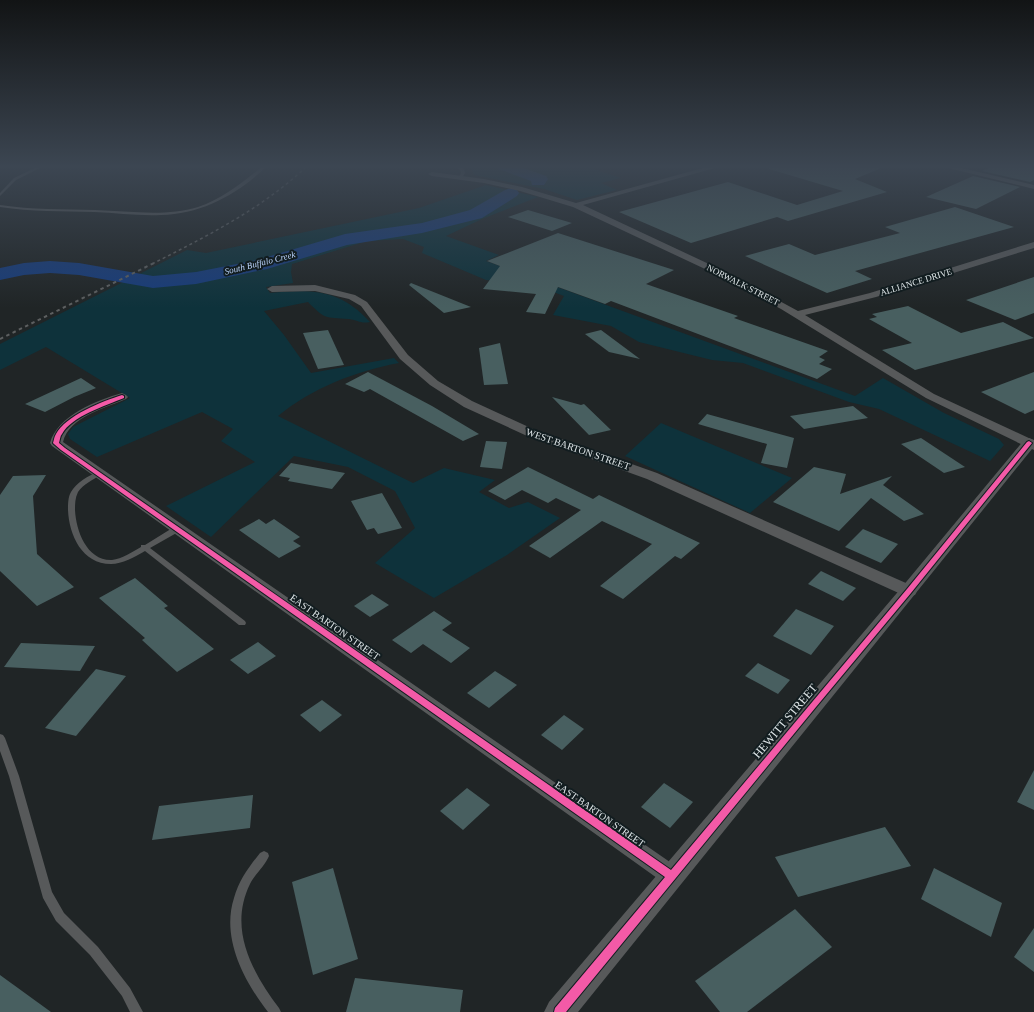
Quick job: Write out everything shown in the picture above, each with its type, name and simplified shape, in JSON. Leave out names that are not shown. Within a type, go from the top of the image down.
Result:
[{"type":"street","name":"NORWALK STREET","points":[[594,213],[723,274],[797,314],[930,396],[1031,444]]},
{"type":"street","name":"ALLIANCE DRIVE","points":[[797,314],[873,295],[1034,246]]},
{"type":"street","name":"WEST BARTON STREET","points":[[272,289],[315,288],[352,297],[364,304],[404,357],[434,382],[468,404],[494,418],[652,476],[909,591]]},
{"type":"street","name":"EAST BARTON STREET","points":[[122,397],[69,422],[60,429],[56,437],[56,443],[63,450],[672,876]]},
{"type":"street","name":"HEWITT STREET","points":[[559,1012],[812,705],[1031,444]]},
{"type":"lane","points":[[98,474],[75,490],[71,502],[76,536],[84,549],[94,557],[105,562],[114,562],[177,529]]},
{"type":"lane","points":[[144,547],[242,623]]},
{"type":"lane","points":[[0,738],[4,759],[32,837],[47,894],[60,917],[94,951],[126,992],[137,1012]]},
{"type":"lane","points":[[264,856],[246,882],[239,901],[236,928],[240,951],[249,976],[274,1012]]},
{"type":"shaded area","points":[[394,213],[497,213],[446,236],[499,255],[486,261],[855,396],[883,378],[944,413],[999,439],[1004,445],[990,461],[879,409],[849,402],[743,363],[712,360],[639,342],[611,326],[553,315],[564,296],[532,284],[486,280],[422,253],[424,247],[403,239],[367,241],[292,264],[291,272],[293,283],[266,287],[270,293],[299,291],[336,297],[359,311],[370,322],[364,323],[322,315],[308,302],[264,311],[284,335],[311,373],[394,358],[399,363],[383,366],[335,382],[305,397],[278,416],[413,483],[444,468],[495,480],[479,492],[509,508],[528,502],[560,518],[507,555],[434,598],[375,563],[415,528],[395,491],[348,467],[294,456],[211,537],[166,506],[255,462],[221,441],[233,429],[202,412],[97,457],[70,439],[68,434],[73,427],[130,398],[46,347],[0,370],[0,344],[187,250],[206,253]]},
{"type":"shaded area","points":[[661,423],[792,478],[750,513],[625,456]]},
{"type":"building","points":[[519,213],[539,213],[572,223],[552,231],[508,217]]},
{"type":"building","points":[[622,213],[815,213],[788,221],[777,217],[691,243]]},
{"type":"building","points":[[933,213],[973,213],[1014,227],[855,271],[872,279],[827,293],[745,256],[789,244],[815,255],[900,233],[885,227]]},
{"type":"building","points":[[558,233],[674,270],[646,284],[738,316],[734,318],[828,351],[819,357],[825,360],[819,364],[832,369],[817,379],[611,301],[605,304],[558,287],[545,314],[526,312],[536,294],[483,289],[500,266],[487,261]]},
{"type":"building","points":[[1034,277],[1034,313],[1015,320],[966,300]]},
{"type":"building","points":[[411,283],[471,307],[444,313],[409,285]]},
{"type":"building","points":[[908,306],[961,333],[1003,322],[1034,338],[915,370],[882,350],[912,343],[869,319],[877,317],[872,314]]},
{"type":"building","points":[[328,330],[344,365],[318,369],[303,333]]},
{"type":"building","points":[[601,330],[640,359],[609,352],[585,334]]},
{"type":"building","points":[[500,343],[508,384],[484,385],[479,348]]},
{"type":"building","points":[[368,372],[432,406],[479,434],[463,441],[370,389],[364,392],[345,384]]},
{"type":"building","points":[[1034,372],[1034,410],[1025,414],[981,392]]},
{"type":"building","points":[[81,378],[96,388],[74,397],[45,412],[25,404]]},
{"type":"building","points":[[552,397],[581,405],[584,404],[611,430],[589,435]]},
{"type":"building","points":[[853,406],[868,418],[804,429],[790,416]]},
{"type":"building","points":[[707,414],[794,438],[787,468],[761,463],[767,444],[698,424]]},
{"type":"building","points":[[921,438],[965,467],[944,473],[901,444]]},
{"type":"building","points":[[486,441],[507,442],[502,469],[480,467]]},
{"type":"building","points":[[291,463],[345,473],[332,489],[288,481],[290,478],[279,476]]},
{"type":"building","points":[[528,467],[593,499],[599,495],[700,543],[681,559],[675,556],[623,599],[600,586],[652,544],[602,521],[550,558],[529,546],[581,510],[556,498],[548,503],[522,490],[505,500],[488,491]]},
{"type":"building","points":[[814,467],[846,474],[840,494],[892,476],[883,485],[924,514],[904,521],[871,498],[839,531],[773,502]]},
{"type":"building","points":[[46,475],[33,496],[37,554],[74,587],[37,606],[0,571],[0,495],[13,476]]},
{"type":"building","points":[[382,493],[402,528],[378,534],[374,528],[367,530],[351,501]]},
{"type":"building","points":[[259,519],[266,524],[274,519],[300,537],[293,541],[301,546],[279,558],[239,530]]},
{"type":"building","points":[[863,529],[898,544],[881,563],[845,547]]},
{"type":"building","points":[[821,571],[856,588],[843,601],[808,584]]},
{"type":"building","points":[[135,578],[168,606],[164,608],[214,649],[177,672],[142,640],[145,638],[99,598]]},
{"type":"building","points":[[372,594],[389,605],[370,617],[354,606]]},
{"type":"building","points":[[796,609],[834,626],[811,655],[773,636]]},
{"type":"building","points":[[434,611],[452,623],[442,630],[470,648],[451,663],[423,644],[411,653],[392,640]]},
{"type":"building","points":[[258,642],[276,656],[248,674],[230,660]]},
{"type":"building","points":[[21,643],[95,646],[80,671],[4,667]]},
{"type":"building","points":[[758,663],[790,680],[778,694],[745,676]]},
{"type":"building","points":[[96,669],[126,676],[76,736],[45,728]]},
{"type":"building","points":[[495,671],[517,685],[489,708],[467,693]]},
{"type":"building","points":[[322,700],[342,715],[320,732],[300,715]]},
{"type":"building","points":[[564,715],[584,729],[562,750],[541,735]]},
{"type":"building","points":[[1034,770],[1034,810],[1017,802]]},
{"type":"building","points":[[664,783],[693,802],[670,828],[641,807]]},
{"type":"building","points":[[467,788],[490,805],[463,830],[440,811]]},
{"type":"building","points":[[253,795],[250,828],[152,840],[159,806]]},
{"type":"building","points":[[885,827],[911,866],[798,897],[775,857]]},
{"type":"building","points":[[333,868],[358,959],[313,975],[292,882]]},
{"type":"building","points":[[934,868],[1002,903],[991,937],[921,899]]},
{"type":"building","points":[[795,909],[832,947],[747,1012],[720,1012],[695,981]]},
{"type":"building","points":[[1034,928],[1034,972],[1014,957]]},
{"type":"building","points":[[0,975],[51,1012],[0,1012]]},
{"type":"building","points":[[355,978],[463,990],[460,1012],[346,1012]]},
{"type":"waterway","name":"South Buffalo Creek","points":[[0,274],[24,269],[50,267],[79,269],[153,282],[196,278],[260,265],[345,240],[422,228],[477,213]]},
{"type":"railway","points":[[153,264],[246,213]]},
{"type":"railway","points":[[0,339],[153,264]]},
{"type":"cycle path","points":[[122,397],[82,414],[72,420],[58,435],[56,443],[672,876]]},
{"type":"cycle path","points":[[559,1012],[909,591],[1029,443]]}]
